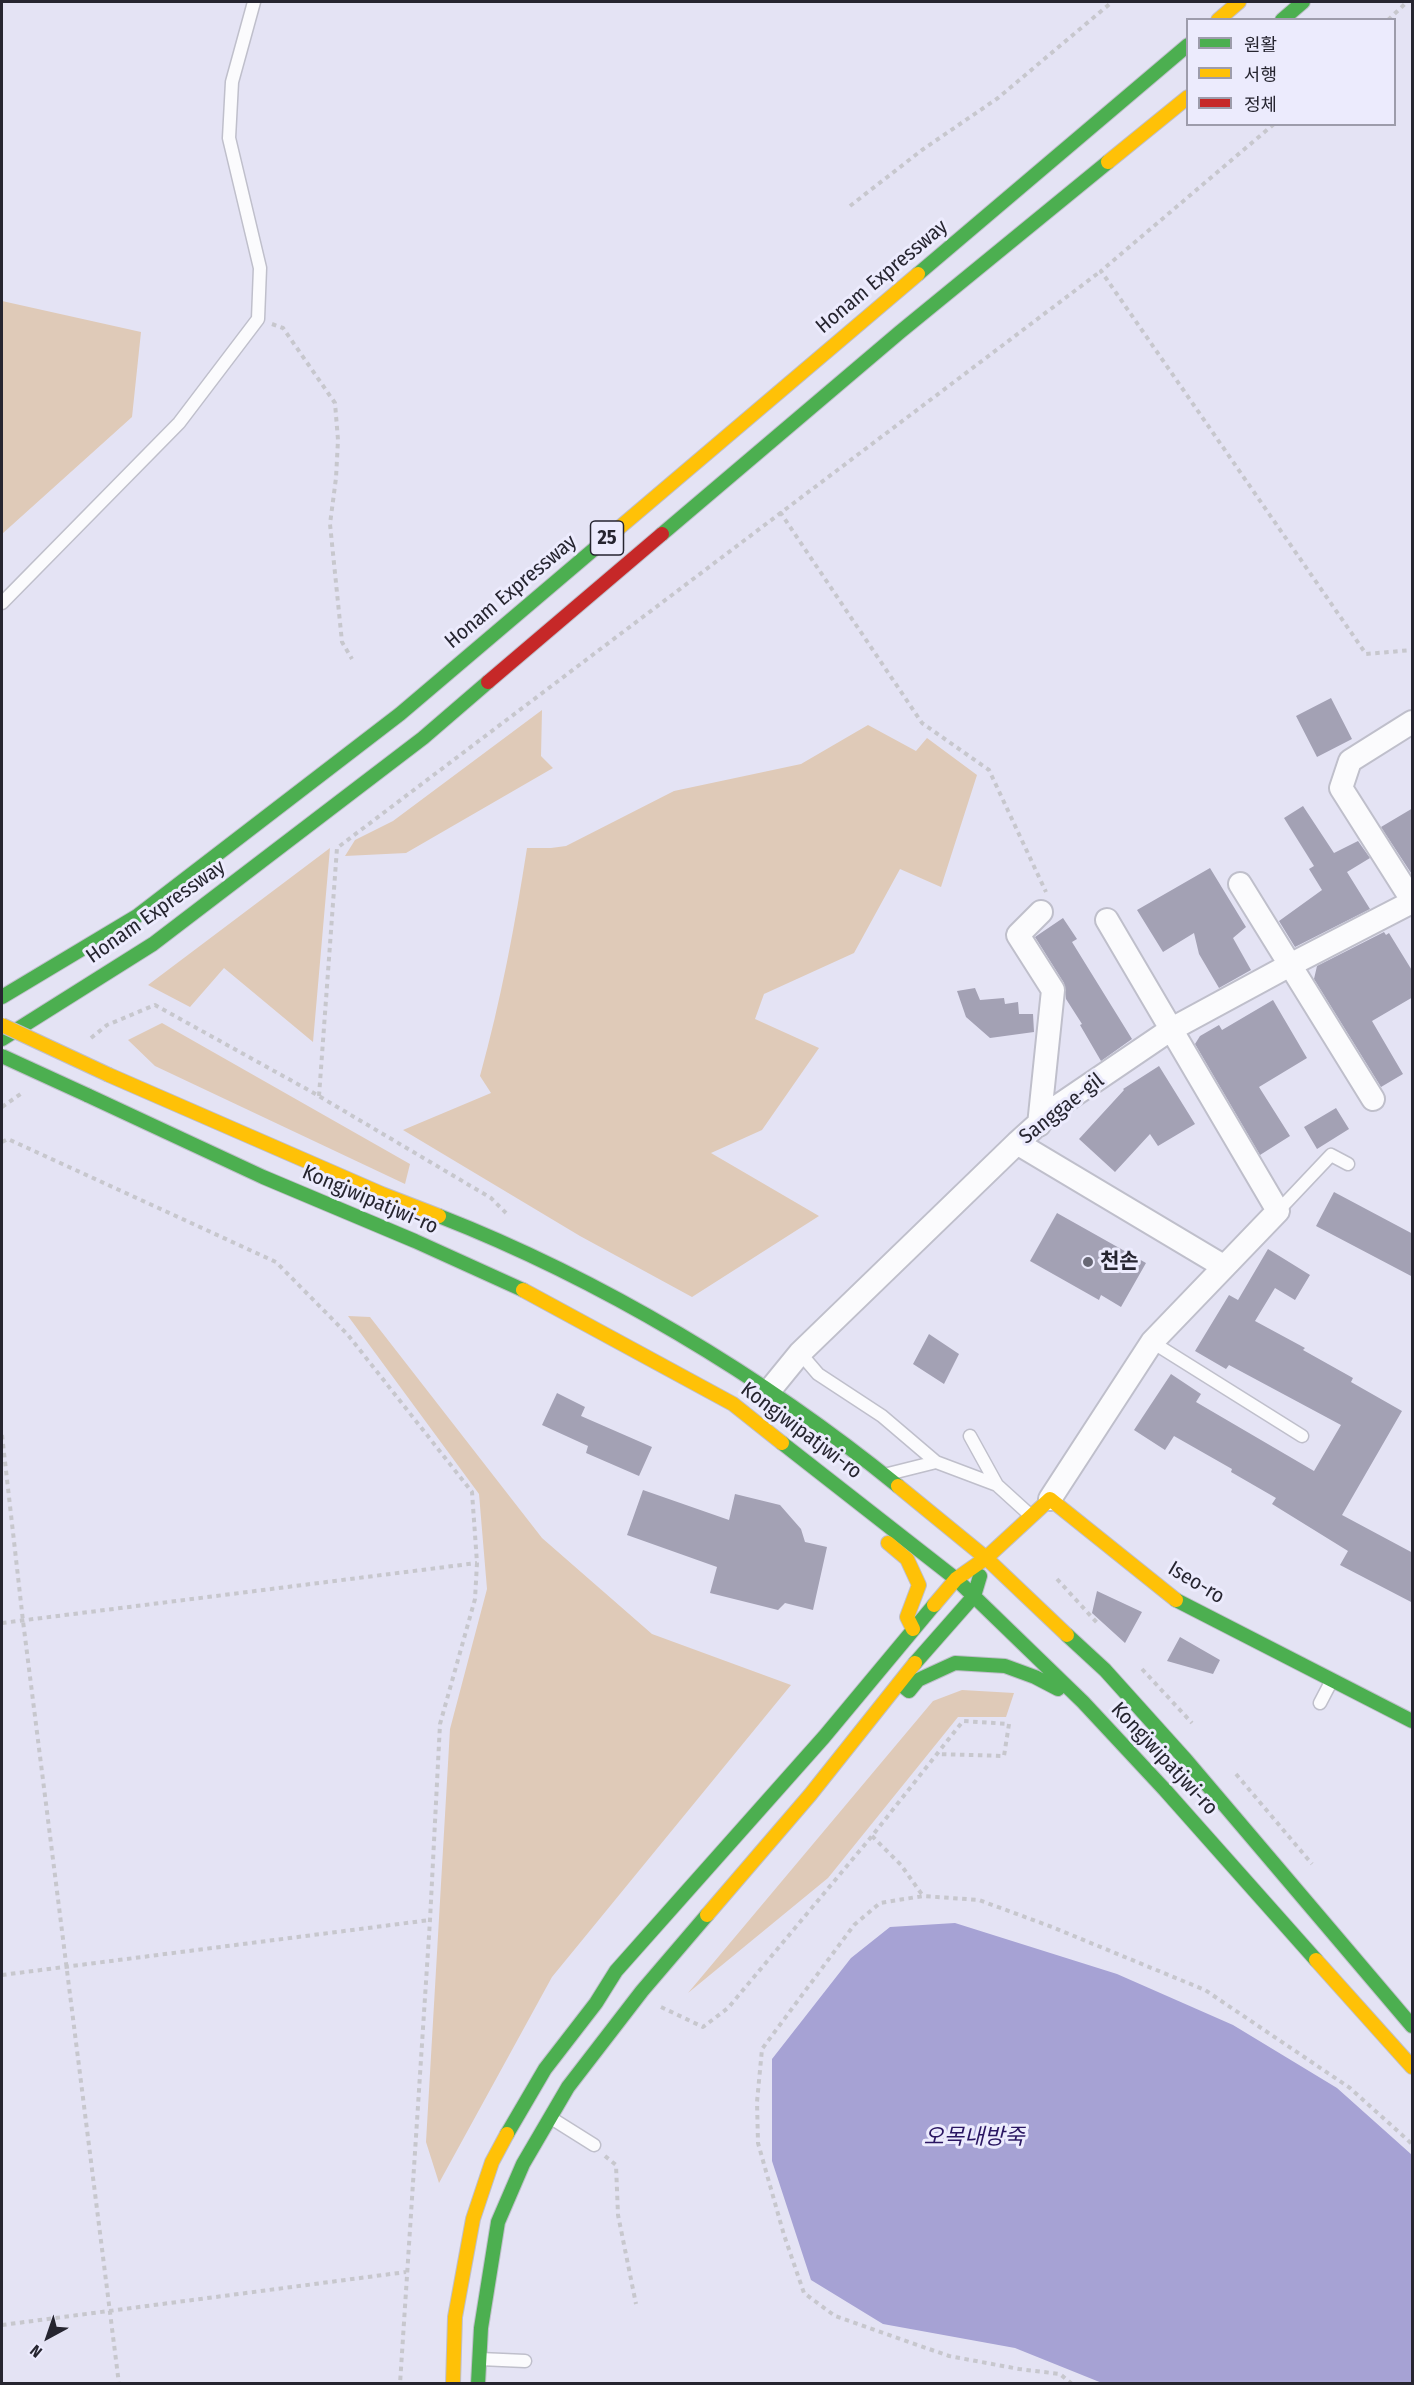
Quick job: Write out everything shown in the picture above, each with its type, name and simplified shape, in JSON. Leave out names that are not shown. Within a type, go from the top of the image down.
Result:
[{"type":"main road","points":[[1220,18],[1239,2]]},
{"type":"main road","points":[[1284,18],[1303,2]]},
{"type":"main road","name":"Honam Expressway","points":[[2,997],[137,916],[400,714],[1186,47]]},
{"type":"main road","name":"Honam Expressway","points":[[2,1039],[153,944],[423,738],[900,332],[1186,99]]},
{"type":"main road","name":"Kongjwipatjwi-ro","points":[[2,1025],[109,1075],[382,1194],[480,1232],[600,1289],[768,1391],[884,1475],[986,1558],[1105,1670],[1186,1760],[1413,2026]]},
{"type":"main road","name":"Kongjwipatjwi-ro","points":[[2,1056],[263,1177],[415,1241],[540,1298],[733,1404],[956,1579],[1083,1702],[1165,1790],[1413,2067]]},
{"type":"main road","points":[[772,1434],[774,1451]]},
{"type":"main road","points":[[830,1498],[907,1559],[919,1585],[908,1617],[913,1629]]},
{"type":"main road","points":[[478,2384],[481,2328],[498,2222],[523,2163],[568,2087],[642,1991],[664,1941],[824,1737],[956,1579],[986,1558],[1050,1499]]},
{"type":"main road","name":"Iseo-ro","points":[[1050,1499],[1171,1597],[1413,1721]]},
{"type":"main road","points":[[453,2384],[455,2317],[473,2219],[492,2162],[545,2069],[596,2002],[616,1971],[664,1941],[810,1795],[899,1682],[974,1596],[986,1558]]},
{"type":"main road","points":[[899,1682],[909,1691],[918,1680],[956,1663],[1005,1666],[1035,1677],[1083,1702]]},
{"type":"street","points":[[1413,722],[1350,761],[1341,788],[1413,901]]},
{"type":"street","points":[[1240,884],[1373,1099]]},
{"type":"street","name":"Sanggae-gil","points":[[768,1391],[800,1353],[1058,1106],[1170,1030],[1413,901]]},
{"type":"street","points":[[1039,1125],[1053,990],[1018,935],[1041,912]]},
{"type":"street","points":[[1050,1499],[1152,1342],[1278,1211],[1107,920]]},
{"type":"street","points":[[1017,1143],[1223,1266]]},
{"type":"lane","points":[[2,603],[179,423],[258,319],[260,268],[229,138],[232,82],[254,2]]},
{"type":"lane","points":[[1278,1211],[1331,1155],[1348,1164]]},
{"type":"lane","points":[[1152,1342],[1302,1437]]},
{"type":"lane","points":[[800,1353],[818,1374],[882,1416],[936,1462],[997,1485]]},
{"type":"lane","points":[[970,1436],[997,1485],[1031,1516]]},
{"type":"lane","points":[[884,1475],[936,1462]]},
{"type":"lane","points":[[1320,1703],[1333,1680]]},
{"type":"lane","points":[[550,2118],[594,2145]]},
{"type":"lane","points":[[479,2359],[525,2361]]},
{"type":"path","points":[[849,206],[922,150],[998,98],[1112,2]]},
{"type":"path","points":[[1390,18],[1407,2]]},
{"type":"path","points":[[319,1096],[337,848],[1101,271],[1272,126]]},
{"type":"path","points":[[1101,271],[1366,654],[1413,650]]},
{"type":"path","points":[[258,319],[283,328],[335,403],[338,440],[330,524],[342,642],[352,658]]},
{"type":"path","points":[[780,512],[922,723],[989,770],[1050,900],[1041,912]]},
{"type":"path","points":[[90,1039],[107,1025],[155,1005],[319,1096],[491,1198],[509,1216]]},
{"type":"path","points":[[2,1107],[29,1088]]},
{"type":"path","points":[[2,1142],[8,1139],[276,1262],[348,1335],[472,1492],[477,1563],[475,1599],[440,1724],[430,1920],[400,2384]]},
{"type":"path","points":[[2,1435],[22,1621],[119,2384]]},
{"type":"path","points":[[2,1623],[477,1563]]},
{"type":"path","points":[[642,1991],[663,2009],[703,2027],[728,2008],[872,1836],[963,1721],[1009,1724],[1004,1756],[937,1754]]},
{"type":"path","points":[[872,1836],[901,1865],[923,1896]]},
{"type":"path","points":[[1072,2384],[1060,2374],[1019,2369],[949,2355],[835,2316],[804,2293],[784,2235],[758,2143],[757,2102],[762,2049],[854,1925],[880,1903],[923,1896],[979,1900],[1052,1927],[1205,1990],[1350,2088],[1413,2144]]},
{"type":"path","points":[[2,1975],[430,1920]]},
{"type":"path","points":[[594,2145],[616,2166],[618,2215],[636,2304]]},
{"type":"path","points":[[2,2325],[406,2272]]},
{"type":"shaded area","points":[[2,301],[141,332],[132,417],[2,534]]},
{"type":"shaded area","points":[[542,710],[541,756],[553,768],[406,853],[345,856],[355,840],[393,821]]},
{"type":"shaded area","points":[[868,725],[916,751],[927,738],[977,775],[941,887],[900,869],[854,953],[764,994],[755,1019],[819,1048],[762,1130],[711,1153],[819,1216],[692,1297],[580,1236],[403,1130],[491,1093],[480,1076],[507,962],[527,848],[566,846],[674,791],[801,764]]},
{"type":"shaded area","points":[[330,848],[313,1042],[224,968],[190,1007],[148,985]]},
{"type":"shaded area","points":[[162,1023],[410,1164],[405,1184],[155,1066],[128,1040]]},
{"type":"shaded area","points":[[348,1316],[370,1317],[542,1538],[652,1634],[791,1685],[552,1977],[439,2183],[426,2142],[450,1729],[487,1589],[479,1494]]},
{"type":"shaded area","points":[[962,1690],[1014,1693],[1006,1717],[958,1717],[828,1878],[688,1993],[933,1701]]},
{"type":"water","name":"오목내방죽","points":[[955,1923],[1117,1974],[1233,2025],[1337,2088],[1412,2155],[1412,2383],[1102,2383],[1015,2348],[883,2324],[811,2280],[772,2161],[772,2059],[851,1958],[890,1927]]},
{"type":"building","points":[[1331,698],[1352,739],[1317,757],[1296,716]]},
{"type":"building","points":[[1303,806],[1334,853],[1358,841],[1370,858],[1347,872],[1370,909],[1295,947],[1279,921],[1322,890],[1309,869],[1314,866],[1284,818]]},
{"type":"building","points":[[1413,808],[1413,876],[1381,827]]},
{"type":"building","points":[[1210,868],[1246,927],[1233,938],[1251,970],[1219,988],[1199,954],[1194,933],[1163,952],[1137,910]]},
{"type":"building","points":[[1063,918],[1077,939],[1072,942],[1132,1039],[1101,1061],[1066,999],[1064,983],[1035,937]]},
{"type":"building","points":[[1384,932],[1386,935],[1389,933],[1413,972],[1413,997],[1372,1021],[1403,1074],[1381,1087],[1314,979],[1317,966]]},
{"type":"building","points":[[975,988],[980,1000],[1004,998],[1005,1004],[1018,1002],[1019,1014],[1033,1014],[1034,1032],[990,1038],[966,1017],[957,991]]},
{"type":"building","points":[[1273,1000],[1307,1058],[1259,1087],[1290,1136],[1260,1155],[1195,1044],[1200,1036],[1219,1025],[1222,1030]]},
{"type":"building","points":[[1159,1066],[1195,1124],[1158,1146],[1150,1134],[1115,1172],[1079,1139],[1123,1089]]},
{"type":"building","points":[[1336,1108],[1349,1129],[1317,1149],[1304,1127]]},
{"type":"building","points":[[1334,1192],[1413,1234],[1413,1277],[1316,1226]]},
{"type":"building","name":"천손","points":[[1057,1213],[1146,1263],[1121,1307],[1101,1295],[1099,1300],[1030,1261]]},
{"type":"building","points":[[1268,1249],[1310,1275],[1295,1300],[1275,1288],[1255,1321],[1305,1348],[1303,1350],[1353,1378],[1351,1382],[1402,1411],[1342,1515],[1413,1553],[1413,1603],[1340,1565],[1348,1551],[1272,1504],[1276,1498],[1231,1472],[1232,1469],[1174,1436],[1165,1450],[1134,1430],[1171,1374],[1201,1394],[1196,1402],[1314,1471],[1341,1425],[1229,1365],[1226,1369],[1195,1351],[1229,1295],[1238,1300]]},
{"type":"building","points":[[929,1334],[959,1354],[944,1384],[913,1364]]},
{"type":"building","points":[[557,1393],[585,1407],[581,1416],[652,1447],[639,1476],[586,1453],[588,1446],[542,1425]]},
{"type":"building","points":[[643,1490],[729,1520],[735,1494],[780,1505],[801,1529],[805,1542],[827,1547],[813,1610],[785,1603],[778,1610],[710,1593],[717,1567],[627,1535]]},
{"type":"building","points":[[1097,1591],[1142,1612],[1125,1643],[1092,1613]]},
{"type":"building","points":[[1180,1637],[1220,1660],[1213,1674],[1167,1661]]},
{"type":"traffic: fast","points":[[1284,18],[1303,2]]},
{"type":"traffic: fast","points":[[918,274],[1186,47]]},
{"type":"traffic: fast","points":[[662,534],[900,332],[1108,162]]},
{"type":"traffic: fast","points":[[2,997],[137,916],[400,714],[606,539]]},
{"type":"traffic: fast","points":[[2,1039],[153,944],[423,738],[488,682]]},
{"type":"traffic: fast","points":[[2,1056],[87,1095]]},
{"type":"traffic: fast","points":[[87,1095],[263,1177],[415,1241],[523,1290]]},
{"type":"traffic: fast","points":[[439,1216],[560,1269],[679,1334],[792,1407],[898,1486]]},
{"type":"traffic: fast","points":[[782,1443],[956,1579],[1083,1702],[1165,1790],[1316,1960]]},
{"type":"traffic: fast","points":[[915,1663],[974,1596],[980,1576]]},
{"type":"traffic: fast","points":[[1176,1600],[1412,1721]]},
{"type":"traffic: fast","points":[[507,2134],[545,2069],[596,2003],[616,1971],[824,1737],[934,1605]]},
{"type":"traffic: fast","points":[[1067,1635],[1105,1670],[1186,1760],[1412,2026]]},
{"type":"traffic: fast","points":[[904,1687],[909,1691],[918,1680],[955,1663],[1005,1666],[1035,1677],[1058,1689]]},
{"type":"traffic: fast","points":[[478,2384],[481,2328],[498,2222],[523,2164],[568,2087],[642,1991],[707,1915]]},
{"type":"traffic: slow","points":[[1220,18],[1239,2]]},
{"type":"traffic: slow","points":[[1108,162],[1186,99]]},
{"type":"traffic: slow","points":[[606,539],[918,274]]},
{"type":"traffic: slow","points":[[2,1025],[109,1075]]},
{"type":"traffic: slow","points":[[109,1075],[382,1194],[439,1216]]},
{"type":"traffic: slow","points":[[523,1290],[733,1404],[782,1443]]},
{"type":"traffic: slow","points":[[898,1486],[986,1558],[1067,1635]]},
{"type":"traffic: slow","points":[[934,1605],[956,1579],[986,1558],[1050,1499],[1176,1600]]},
{"type":"traffic: slow","points":[[888,1543],[907,1559],[919,1585],[907,1617],[913,1629]]},
{"type":"traffic: slow","points":[[707,1915],[810,1795],[915,1663]]},
{"type":"traffic: slow","points":[[1316,1960],[1412,2067]]},
{"type":"traffic: slow","points":[[453,2384],[455,2317],[473,2219],[492,2162],[507,2134]]},
{"type":"traffic: jam","points":[[488,682],[662,534]]},
{"type":"place","name":"천손","points":[[1088,1262]]}]
